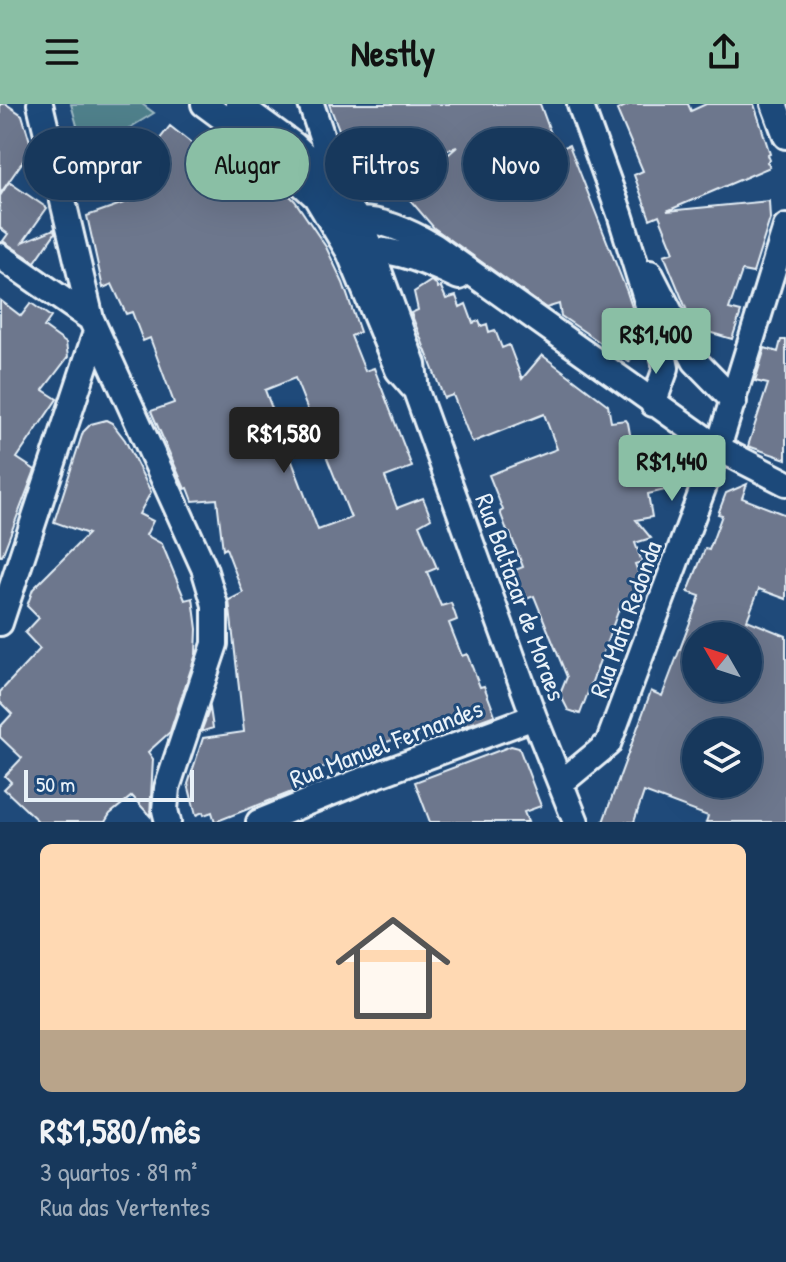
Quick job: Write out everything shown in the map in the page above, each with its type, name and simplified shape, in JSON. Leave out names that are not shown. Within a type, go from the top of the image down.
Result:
[{"type":"street","points":[[40,104],[93,326],[204,568],[215,605],[215,644],[167,788],[165,810],[168,822]]},
{"type":"street","name":"Rua Baltazar de Moraes","points":[[204,104],[267,124]]},
{"type":"street","name":"Rua Baltazar de Moraes","points":[[238,104],[294,145],[360,250],[413,364],[416,391],[534,717],[576,822]]},
{"type":"street","points":[[311,104],[334,173],[324,190]]},
{"type":"street","points":[[580,104],[620,214],[663,354],[666,368],[653,404]]},
{"type":"street","points":[[774,104],[786,136]]},
{"type":"street","points":[[620,214],[695,361],[734,401]]},
{"type":"street","points":[[346,224],[381,224],[414,235],[434,246],[718,448],[786,483]]},
{"type":"street","name":"Rua Mata Redonda","points":[[561,783],[608,744],[718,448],[786,227]]},
{"type":"street","points":[[360,250],[410,257],[508,299]]},
{"type":"street","points":[[0,256],[93,326]]},
{"type":"street","points":[[0,623],[93,326]]},
{"type":"street","points":[[666,368],[681,360],[695,361]]},
{"type":"street","name":"Rua Manuel Fernandes","points":[[259,822],[534,717]]},
{"type":"green space","points":[[71,104],[142,104],[154,113],[129,128],[78,128]]},
{"type":"building","points":[[0,104],[6,104],[22,115],[26,128],[24,160],[0,194]]},
{"type":"building","points":[[329,104],[540,104],[549,128],[463,128],[463,200],[568,200],[569,145],[627,292],[645,347],[637,349],[629,362],[561,316],[559,304],[546,308],[434,228],[410,200],[447,200],[447,156],[457,147],[447,150],[447,128],[338,128]]},
{"type":"building","points":[[630,104],[688,104],[691,111],[706,104],[754,104],[770,154],[767,162],[770,167],[667,211],[769,201],[770,219],[753,273],[742,271],[729,309],[741,312],[732,339],[708,332],[692,323],[664,255],[674,252],[659,215],[650,219],[634,175],[643,171],[617,110]]},
{"type":"building","points":[[170,126],[186,139],[186,200],[295,201],[326,247],[343,283],[360,332],[351,336],[365,371],[374,368],[412,467],[385,477],[397,508],[423,498],[431,518],[419,525],[437,568],[427,572],[441,606],[451,603],[457,620],[449,623],[462,656],[467,654],[480,687],[484,686],[495,715],[462,727],[459,720],[399,743],[397,738],[303,776],[307,786],[215,822],[212,812],[196,815],[188,784],[203,738],[244,732],[229,600],[243,593],[226,548],[223,550],[217,499],[193,501],[151,411],[174,403],[150,338],[143,341],[132,312],[126,314],[112,284],[103,288],[87,216],[132,200],[170,200]],"holes":[[[295,378],[351,518],[318,530],[265,390]]]},
{"type":"building","points":[[9,182],[24,192],[24,200],[35,200],[47,208],[23,242],[54,229],[55,233],[35,262],[3,241],[8,234],[0,228],[0,196]]},
{"type":"building","points":[[431,281],[438,288],[441,287],[446,299],[456,296],[460,307],[466,304],[473,323],[479,321],[481,326],[487,324],[489,332],[495,330],[502,348],[509,345],[522,379],[542,355],[608,405],[611,422],[626,420],[633,450],[663,445],[676,460],[684,459],[685,470],[678,487],[648,494],[652,517],[636,520],[651,538],[635,543],[642,562],[635,564],[642,582],[637,596],[622,601],[580,714],[568,710],[560,694],[567,677],[534,596],[521,601],[510,572],[523,567],[500,512],[503,510],[489,475],[557,449],[544,414],[473,442],[471,440],[453,395],[444,398],[411,313],[418,310],[414,292]]},
{"type":"building","points":[[0,300],[21,316],[31,303],[51,317],[44,327],[66,343],[68,357],[43,390],[57,399],[17,458],[35,470],[2,556],[0,556]]},
{"type":"building","points":[[781,340],[786,340],[786,459],[748,446],[768,384],[755,381],[765,348],[778,352]]},
{"type":"building","points":[[106,420],[125,440],[151,492],[139,514],[153,521],[146,535],[162,544],[185,600],[193,598],[196,654],[170,732],[148,752],[153,759],[150,816],[132,796],[105,822],[39,822],[4,789],[11,782],[5,776],[22,758],[0,737],[0,727],[12,714],[0,702],[0,692],[40,649],[25,633],[39,618],[27,606],[33,589],[88,534],[54,522],[83,432],[91,424]]},
{"type":"building","points":[[747,484],[742,498],[786,515],[786,599],[759,589],[747,620],[752,622],[690,622],[700,596],[688,592],[705,549],[709,550],[722,515],[718,514],[726,493]]},
{"type":"building","points":[[762,626],[786,636],[786,822],[706,822],[708,816],[644,792],[634,822],[603,822],[651,691],[662,696],[682,643],[682,702],[762,702]]},
{"type":"building","points":[[210,708],[213,728],[201,732]]},
{"type":"building","points":[[511,746],[519,748],[541,806],[524,812],[528,822],[430,822],[415,782]]}]
